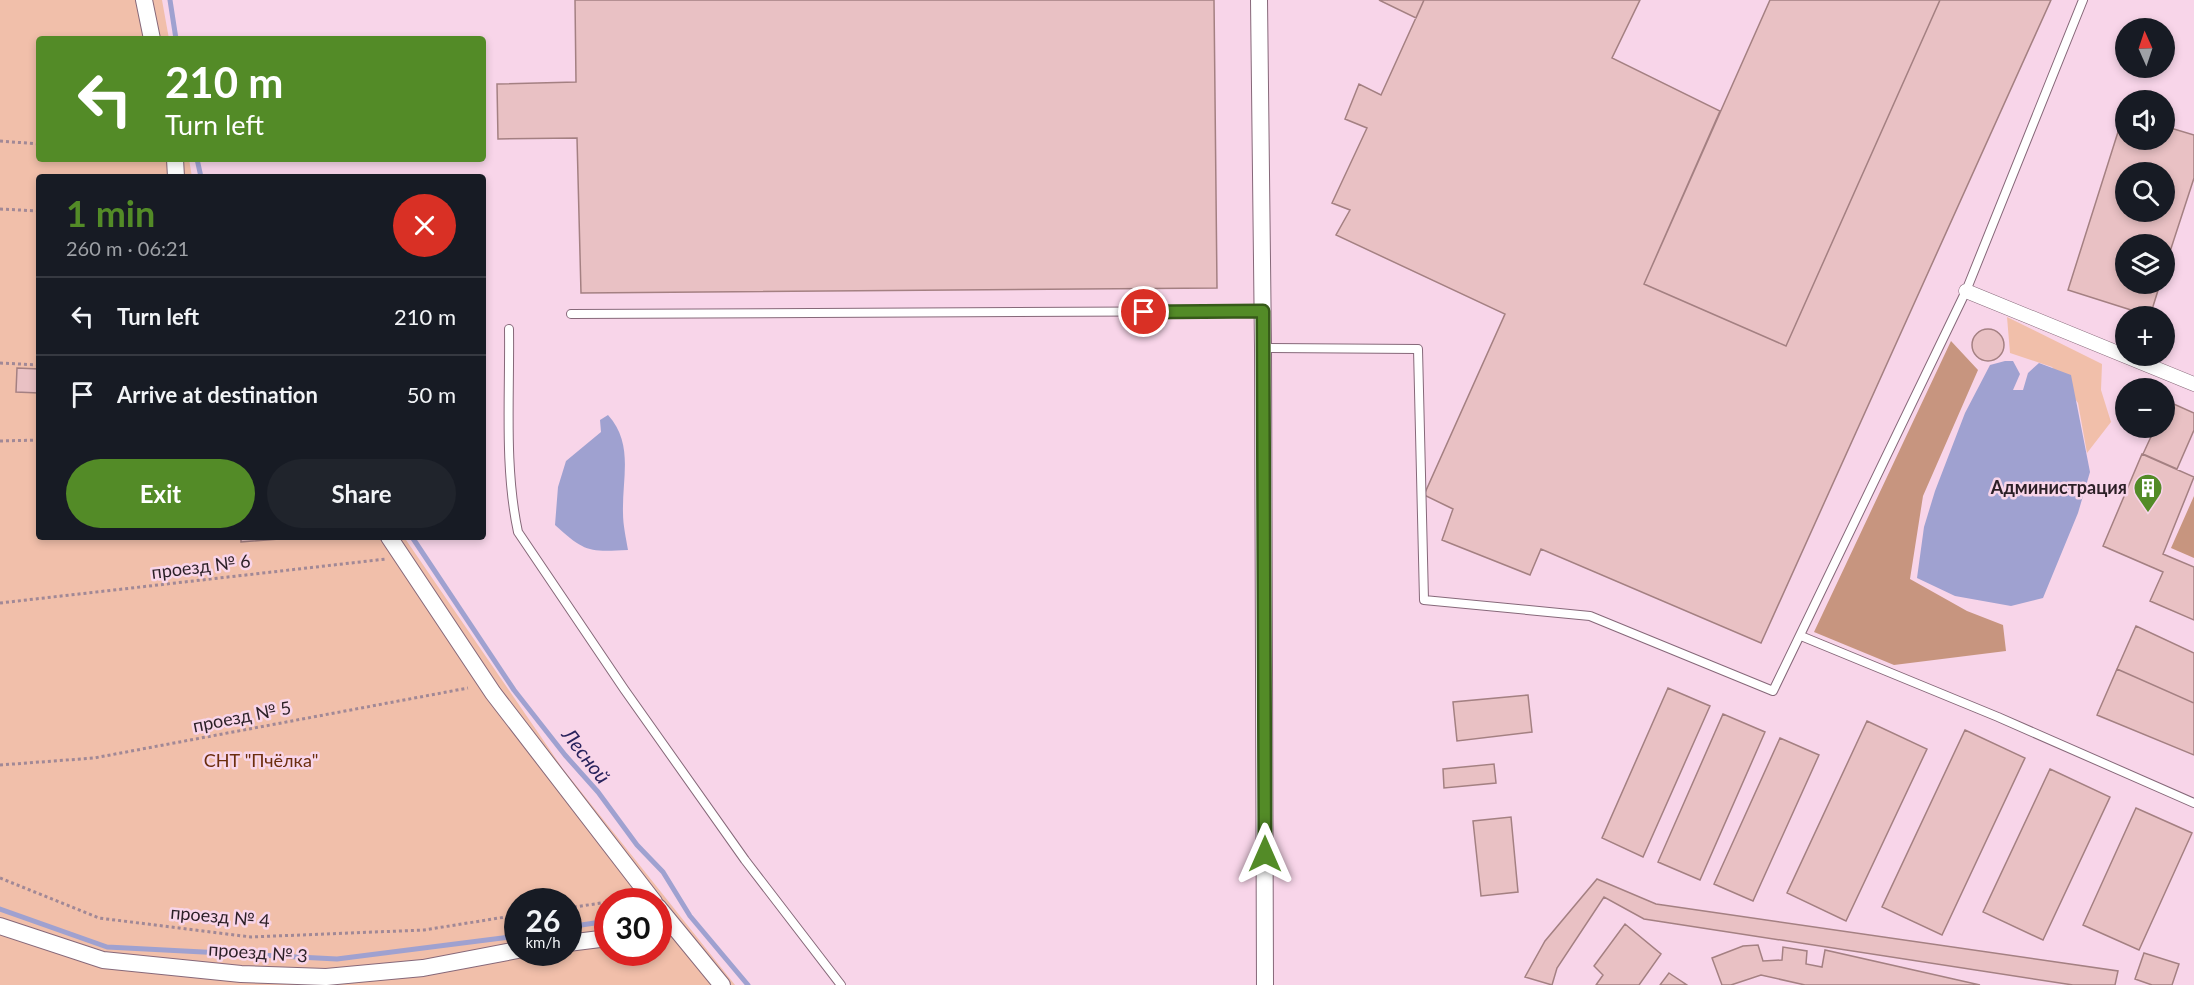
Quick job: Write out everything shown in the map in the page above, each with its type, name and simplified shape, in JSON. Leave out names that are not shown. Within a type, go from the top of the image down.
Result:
[{"type":"street","points":[[144,0],[151,36]]},
{"type":"street","points":[[1258,0],[1263,311],[1265,985]]},
{"type":"street","points":[[1966,291],[2194,384]]},
{"type":"street","points":[[391,540],[488,684],[643,888]]},
{"type":"street","points":[[672,924],[722,985]]},
{"type":"street","name":"проезд № 3","points":[[0,926],[103,960],[240,974],[326,977],[423,968],[504,953]]},
{"type":"street","points":[[672,932],[679,932]]},
{"type":"lane","points":[[1263,348],[1418,349],[1424,600],[1590,616],[1773,691],[1966,291],[2083,0]]},
{"type":"lane","points":[[571,314],[1263,311]]},
{"type":"lane","points":[[509,329],[510,445],[514,514],[518,532],[745,860],[841,985]]},
{"type":"lane","points":[[1801,636],[1998,717],[2194,803]]},
{"type":"path","points":[[0,141],[36,144]]},
{"type":"path","points":[[0,208],[36,212]]},
{"type":"path","points":[[0,363],[36,365]]},
{"type":"path","points":[[0,441],[36,440]]},
{"type":"path","name":"проезд № 6","points":[[0,603],[404,557]]},
{"type":"path","name":"проезд № 5","points":[[0,765],[94,758],[488,684]]},
{"type":"path","name":"проезд № 4","points":[[0,878],[99,918],[251,937],[424,930],[504,917]]},
{"type":"green space","name":"СНТ \"Пчёлка\"","points":[[0,0],[162,0],[168,36],[36,36],[36,162],[190,162],[192,174],[36,174],[36,540],[406,540],[563,769],[658,888],[594,888],[594,966],[672,966],[672,906],[735,985],[0,985]]},
{"type":"green space","points":[[2007,317],[2102,364],[2101,390],[2111,422],[2087,453],[2078,403],[2052,367],[2010,353]]},
{"type":"shaded area","points":[[1951,341],[1978,370],[1923,496],[1910,579],[1967,611],[2003,625],[2006,651],[1894,665],[1814,632]]},
{"type":"shaded area","points":[[2194,496],[2194,558],[2171,548]]},
{"type":"water","points":[[2013,361],[2020,374],[2013,390],[2023,390],[2028,373],[2039,363],[2071,375],[2090,472],[2078,513],[2043,598],[2011,606],[1955,596],[1917,578],[1924,527],[1935,491],[1965,413],[1990,365]]},
{"type":"water","points":[[608,415],[616,426],[624,449],[623,518],[628,550],[604,551],[588,548],[573,541],[555,525],[558,487],[566,461],[601,432],[600,420]]},
{"type":"building","points":[[575,0],[1214,0],[1217,288],[581,293],[577,138],[498,139],[497,84],[576,82]]},
{"type":"building","points":[[1379,0],[1424,0],[1416,18]]},
{"type":"building","points":[[1424,0],[1640,0],[1612,58],[1720,111],[1644,284],[1786,346],[1940,0],[2051,0],[1761,643],[1541,549],[1530,575],[1442,540],[1453,509],[1424,495],[1505,314],[1336,235],[1350,210],[1332,203],[1367,128],[1345,119],[1359,84],[1381,95]]},
{"type":"building","points":[[1770,0],[1940,0],[1786,346],[1644,284]]},
{"type":"building","points":[[2175,129],[2194,135],[2194,178],[2175,236],[2175,234],[2115,234],[2115,294],[2157,294],[2153,306],[2118,306],[2068,290],[2115,141],[2115,150],[2175,150]]},
{"type":"building","points":[[1988,329],[1999,334],[2004,345],[1999,356],[1988,361],[1977,356],[1972,345],[1977,334]]},
{"type":"building","points":[[17,368],[36,369],[36,393],[16,392]]},
{"type":"building","points":[[2175,405],[2194,413],[2194,430],[2177,469],[2143,454],[2150,438],[2175,438]]},
{"type":"building","name":"Администрация","points":[[2142,454],[2194,477],[2163,554],[2194,567],[2194,620],[2150,601],[2163,572],[2103,546]]},
{"type":"building","points":[[241,540],[266,540],[241,542]]},
{"type":"building","points":[[2136,626],[2194,653],[2194,703],[2117,669]]},
{"type":"building","points":[[2117,669],[2194,703],[2194,755],[2097,715]]},
{"type":"building","points":[[1668,688],[1710,706],[1643,857],[1602,838]]},
{"type":"building","points":[[1528,695],[1532,732],[1457,741],[1453,702]]},
{"type":"building","points":[[1723,714],[1765,732],[1700,880],[1658,862]]},
{"type":"building","points":[[1867,721],[1927,749],[1846,921],[1787,893]]},
{"type":"building","points":[[1965,730],[2025,758],[1942,935],[1882,907]]},
{"type":"building","points":[[1780,738],[1819,755],[1753,901],[1714,884]]},
{"type":"building","points":[[1494,764],[1496,783],[1444,788],[1443,769]]},
{"type":"building","points":[[2050,769],[2110,797],[2043,940],[1983,912]]},
{"type":"building","points":[[2136,808],[2192,833],[2139,950],[2083,925]]},
{"type":"building","points":[[1511,817],[1518,892],[1481,896],[1473,821]]},
{"type":"building","points":[[1597,879],[1656,904],[2118,971],[2115,985],[2073,985],[1644,919],[1604,897],[1557,968],[1552,985],[1525,977],[1545,941]]},
{"type":"building","points":[[1625,924],[1661,954],[1639,985],[1596,985],[1603,975],[1594,966]]},
{"type":"building","points":[[1758,945],[1763,961],[1782,960],[1783,947],[1807,951],[1806,964],[1822,967],[1825,950],[1980,985],[1805,985],[1761,975],[1731,985],[1722,985],[1712,958],[1743,946]]},
{"type":"building","points":[[2144,953],[2179,964],[2172,985],[2152,985],[2135,979]]},
{"type":"building","points":[[1669,973],[1687,985],[1660,985]]},
{"type":"waterway","name":"Лесной","points":[[170,0],[176,36]]},
{"type":"waterway","name":"Лесной","points":[[198,162],[200,174]]},
{"type":"waterway","name":"Лесной","points":[[414,540],[514,690],[565,755],[598,792],[637,845],[663,872],[690,916],[748,985]]},
{"type":"waterway","points":[[0,909],[107,947],[337,959],[504,938]]},
{"type":"waterway","points":[[582,925],[594,923]]},
{"type":"place","name":"Администрация","points":[[2148,514]]},
{"type":"route","points":[[1144,312],[1263,311],[1265,854]]}]
